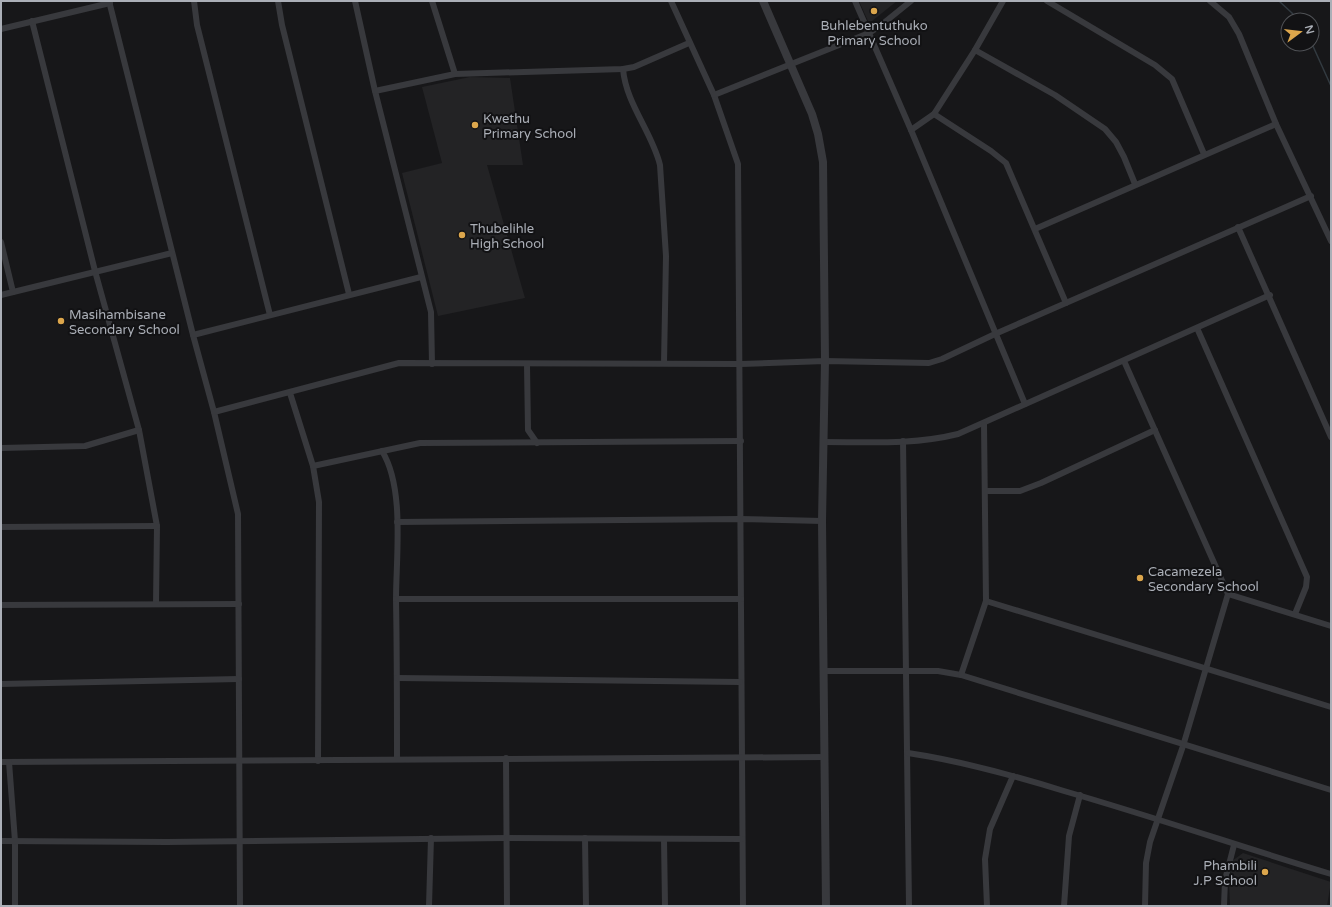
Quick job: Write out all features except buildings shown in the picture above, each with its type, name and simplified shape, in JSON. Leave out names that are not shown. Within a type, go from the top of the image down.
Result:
[{"type":"street","points":[[194,1],[198,25],[270,316]]},
{"type":"street","points":[[278,1],[282,25],[349,294]]},
{"type":"street","points":[[355,1],[375,91],[432,317],[432,364]]},
{"type":"street","points":[[432,1],[455,74]]},
{"type":"street","points":[[671,1],[714,95],[738,164],[741,364],[740,682],[743,757],[742,906]]},
{"type":"street","points":[[764,1],[792,63],[812,114],[822,155],[825,361],[822,521],[826,906]]},
{"type":"street","points":[[855,1],[911,130],[1025,404]]},
{"type":"street","points":[[714,95],[869,33],[911,1]]},
{"type":"street","points":[[911,130],[934,114],[975,50],[1003,1]]},
{"type":"street","points":[[1047,1],[1155,66],[1172,79],[1204,154]]},
{"type":"street","points":[[1210,1],[1229,17],[1239,34],[1276,124],[1331,241]]},
{"type":"street","points":[[1,29],[110,2],[172,253],[214,412],[238,514],[240,906]]},
{"type":"street","points":[[32,21],[95,271],[139,430],[157,526],[156,604]]},
{"type":"street","points":[[375,91],[455,74],[623,69],[634,67],[689,43]]},
{"type":"street","points":[[975,50],[1055,95],[1105,129],[1124,157],[1135,184]]},
{"type":"street","points":[[623,69],[624,80],[629,95],[656,152],[660,166],[666,256],[664,363]]},
{"type":"street","points":[[934,114],[1002,159],[1010,170],[1066,303]]},
{"type":"street","points":[[1035,229],[1135,184],[1276,124]]},
{"type":"street","points":[[214,412],[290,393],[390,365],[664,363],[741,364],[825,361],[930,363],[1311,196]]},
{"type":"street","points":[[1238,227],[1270,295],[1331,437]]},
{"type":"street","points":[[1,242],[13,292]]},
{"type":"street","points":[[1,295],[172,253]]},
{"type":"street","points":[[193,335],[349,294],[421,277]]},
{"type":"street","points":[[823,442],[938,439],[958,434],[984,424],[1025,404],[1270,295]]},
{"type":"street","points":[[1196,328],[1307,577],[1306,587],[1295,614]]},
{"type":"street","points":[[1124,361],[1228,594],[1183,746],[1157,818],[1146,863],[1145,906]]},
{"type":"street","points":[[527,365],[528,430],[537,443]]},
{"type":"street","points":[[290,393],[313,466],[319,502],[318,761]]},
{"type":"street","points":[[961,675],[986,601],[986,491],[984,424]]},
{"type":"street","points":[[1,448],[85,446],[139,430]]},
{"type":"street","points":[[986,491],[1020,491],[1042,483],[1155,430]]},
{"type":"street","points":[[313,466],[431,442],[537,443],[741,441]]},
{"type":"street","points":[[903,441],[909,906]]},
{"type":"street","points":[[382,451],[392,472],[398,522],[396,599],[397,759]]},
{"type":"street","points":[[398,522],[740,519],[822,521]]},
{"type":"street","points":[[1,527],[157,526]]},
{"type":"street","points":[[1228,594],[1331,626]]},
{"type":"street","points":[[396,599],[741,598]]},
{"type":"street","points":[[986,601],[1331,707]]},
{"type":"street","points":[[1,605],[239,604]]},
{"type":"street","points":[[824,671],[938,671],[961,675],[1183,746],[1331,790]]},
{"type":"street","points":[[397,678],[740,682]]},
{"type":"street","points":[[1,684],[239,679]]},
{"type":"street","points":[[908,753],[968,763],[1080,795],[1157,818],[1234,845],[1331,874]]},
{"type":"street","points":[[1,762],[825,757]]},
{"type":"street","points":[[506,758],[507,906]]},
{"type":"street","points":[[9,762],[15,841],[15,906]]},
{"type":"street","points":[[987,906],[986,859],[990,829],[1013,776]]},
{"type":"street","points":[[1064,906],[1069,836],[1080,795]]},
{"type":"street","points":[[1,842],[430,838],[742,839]]},
{"type":"street","points":[[429,906],[430,838]]},
{"type":"street","points":[[585,838],[586,906]]},
{"type":"street","points":[[664,839],[665,906]]},
{"type":"street","points":[[1224,906],[1225,880],[1234,845]]},
{"type":"shaded area","name":"Buhlebentuthuko Primary School","points":[[859,1],[897,1],[872,21],[868,21]]},
{"type":"shaded area","name":"Thubelihle High School","points":[[470,77],[510,78],[523,165],[487,165],[525,298],[438,316],[402,173],[442,163],[422,87]]},
{"type":"shaded area","name":"Phambili J.P School","points":[[1243,853],[1331,882],[1327,906],[1230,906],[1229,883],[1232,861]]},
{"type":"waterway","points":[[1279,1],[1291,12]]},
{"type":"waterway","points":[[1316,52],[1331,86]]},
{"type":"place","name":"Buhlebentuthuko Primary School","points":[[874,11]]},
{"type":"place","name":"Kwethu Primary School","points":[[475,125]]},
{"type":"place","name":"Thubelihle High School","points":[[462,235]]},
{"type":"place","name":"Masihambisane Secondary School","points":[[61,321]]},
{"type":"place","name":"Cacamezela Secondary School","points":[[1140,578]]},
{"type":"place","name":"Phambili J.P School","points":[[1265,872]]}]
